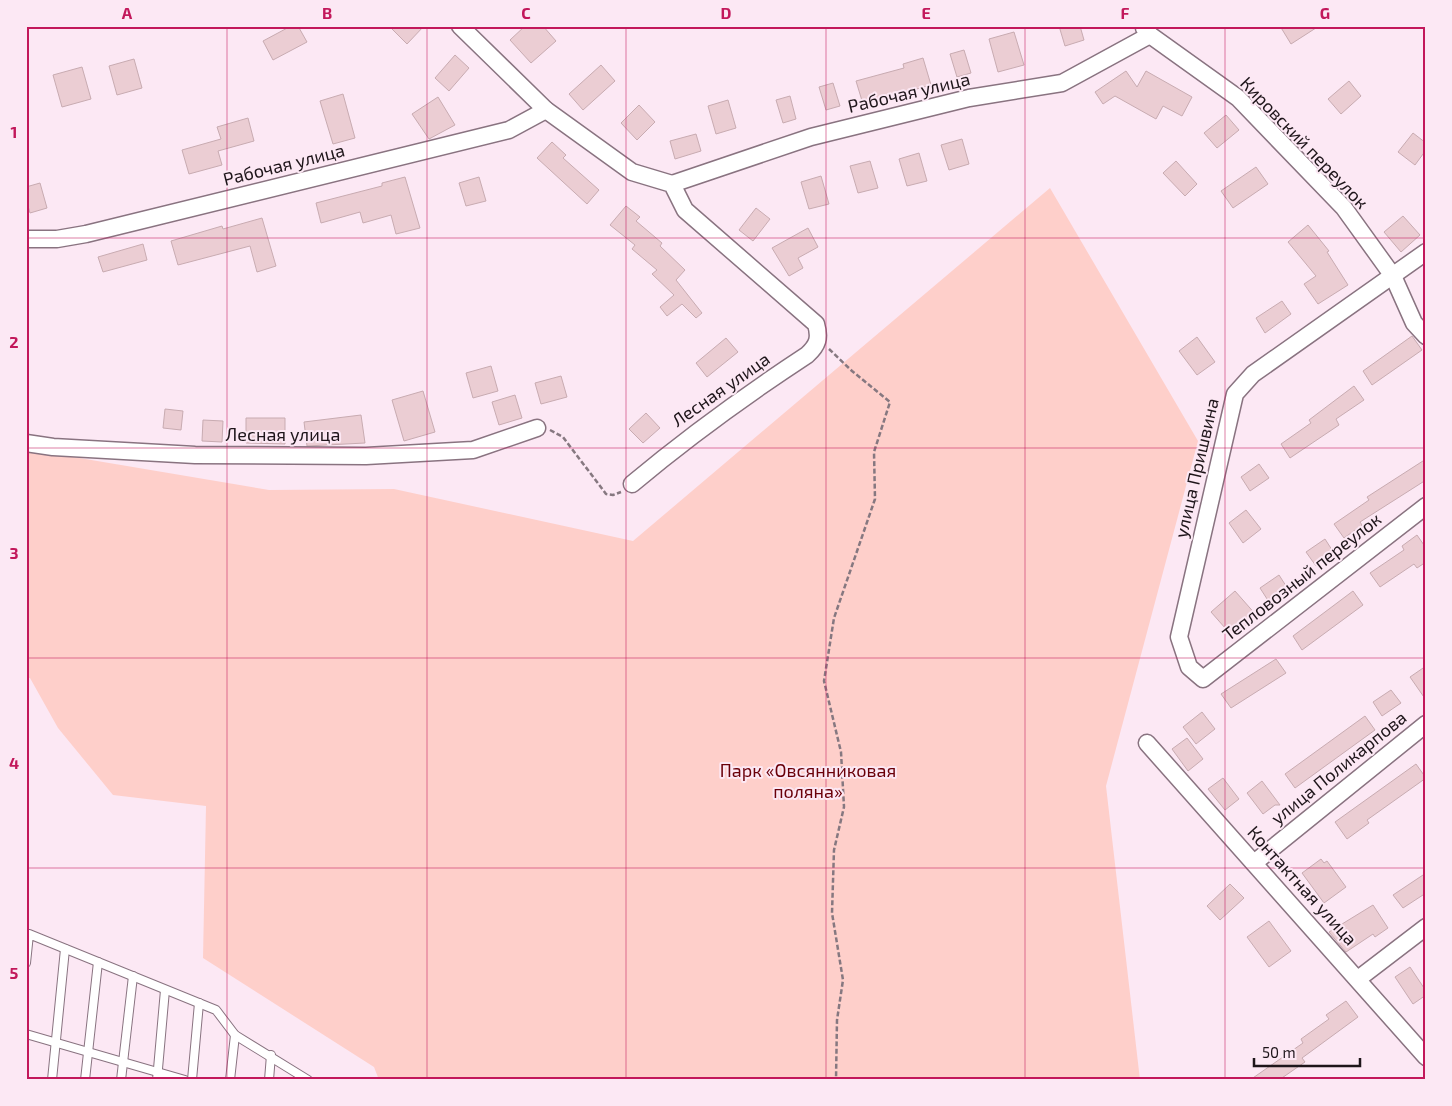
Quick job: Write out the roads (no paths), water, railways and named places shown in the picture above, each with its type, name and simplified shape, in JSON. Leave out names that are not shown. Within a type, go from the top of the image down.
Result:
[{"type":"street","points":[[460,26],[546,110],[632,172],[672,184]]},
{"type":"street","name":"Рабочая улица","points":[[672,184],[811,137],[969,98],[1062,83],[1147,30]]},
{"type":"street","name":"Кировский переулок","points":[[1147,30],[1238,98],[1344,208],[1393,276],[1414,323],[1426,336]]},
{"type":"street","name":"Рабочая улица","points":[[26,239],[56,239],[86,234],[509,130],[546,110]]},
{"type":"street","name":"Лесная улица","points":[[632,484],[725,410],[816,347],[818,330],[685,210],[672,184]]},
{"type":"street","name":"улица Пришвина","points":[[1203,679],[1190,667],[1179,636],[1235,394],[1253,374],[1426,252]]},
{"type":"street","name":"Лесная улица","points":[[26,443],[54,447],[195,455],[366,456],[473,450],[537,428]]},
{"type":"street","name":"Тепловозный переулок","points":[[1203,679],[1426,506]]},
{"type":"street","name":"улица Поликарпова","points":[[1254,863],[1426,724]]},
{"type":"street","name":"Контактная улица","points":[[1147,744],[1426,1057]]},
{"type":"street","points":[[1358,979],[1426,927]]},
{"type":"lane","points":[[26,963],[29,934],[216,1010],[235,1034],[308,1080]]},
{"type":"lane","points":[[52,1080],[65,949]]},
{"type":"lane","points":[[85,1080],[98,962]]},
{"type":"lane","points":[[122,1080],[133,976]]},
{"type":"lane","points":[[157,1076],[166,990]]},
{"type":"lane","points":[[192,1080],[199,1003]]},
{"type":"lane","points":[[26,1034],[123,1062],[157,1076],[185,1080]]},
{"type":"lane","points":[[230,1080],[235,1034]]},
{"type":"lane","points":[[270,1080],[271,1055]]},
{"type":"park label","name":"Парк «Овсянниковая поляна»","points":[[808,781]]}]
